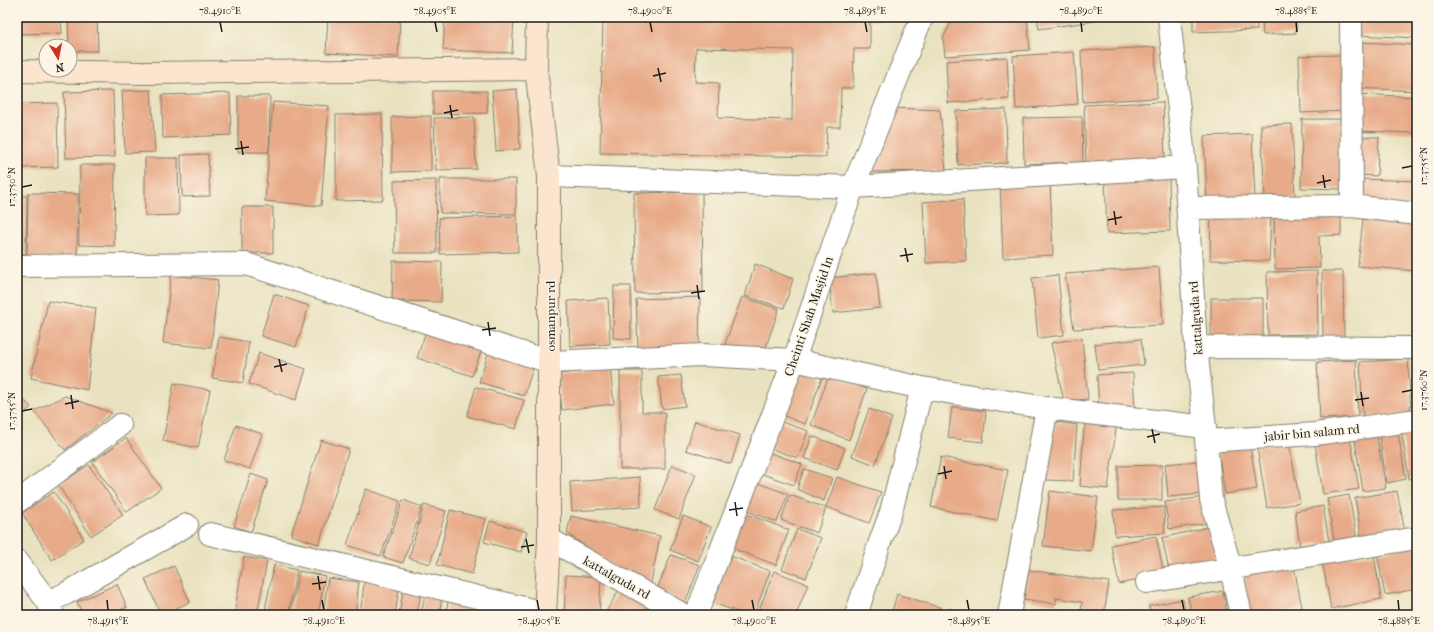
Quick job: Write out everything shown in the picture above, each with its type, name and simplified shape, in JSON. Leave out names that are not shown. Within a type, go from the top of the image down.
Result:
[{"type":"street","name":"osmanpur rd","points":[[537,17],[536,69],[550,176],[549,539],[545,614]]},
{"type":"street","name":"Cheinti Shah Masjid ln","points":[[696,615],[794,360],[853,187],[922,17]]},
{"type":"street","name":"kattalguda rd","points":[[1169,17],[1185,167],[1196,347],[1206,434],[1211,500],[1231,569],[1241,615]]},
{"type":"street","points":[[1351,17],[1352,206]]},
{"type":"street","points":[[17,71],[144,73],[536,69]]},
{"type":"street","points":[[550,176],[853,187],[1185,167]]},
{"type":"street","points":[[1188,208],[1352,206],[1417,214]]},
{"type":"street","points":[[17,266],[246,264],[550,362]]},
{"type":"street","points":[[1196,347],[1417,348]]},
{"type":"street","name":"jabir bin salam rd","points":[[550,362],[703,355],[794,360],[922,388],[1206,434],[1315,434],[1417,420]]},
{"type":"street","points":[[856,615],[891,512],[922,388]]},
{"type":"street","points":[[1009,615],[1047,408]]},
{"type":"street","points":[[17,502],[120,425]]},
{"type":"street","points":[[17,561],[50,608],[67,593],[187,525]]},
{"type":"street","points":[[210,534],[545,614]]},
{"type":"street","points":[[1147,582],[1417,538]]},
{"type":"street","name":"kattalguda rd","points":[[549,539],[684,615]]},
{"type":"building","points":[[17,17],[61,17],[62,33],[17,34]]},
{"type":"building","points":[[68,17],[97,17],[98,51],[78,51],[78,38],[69,38]]},
{"type":"building","points":[[328,17],[400,17],[398,57],[326,53]]},
{"type":"building","points":[[445,17],[514,17],[512,53],[443,50]]},
{"type":"building","points":[[603,17],[878,17],[878,21],[870,21],[870,49],[854,49],[853,88],[841,88],[840,127],[827,127],[826,157],[600,153]],"holes":[[[696,48],[793,50],[792,120],[718,118],[719,83],[695,82]]]},
{"type":"building","points":[[954,17],[1027,17],[1030,50],[945,56],[943,38]]},
{"type":"building","points":[[1037,17],[1095,17],[1095,21],[1039,29]]},
{"type":"building","points":[[1193,17],[1256,17],[1257,30],[1193,32]]},
{"type":"building","points":[[1262,17],[1295,17],[1296,33],[1263,35]]},
{"type":"building","points":[[1356,17],[1417,17],[1417,38],[1355,35]]},
{"type":"building","points":[[1359,42],[1417,45],[1417,91],[1357,88]]},
{"type":"building","points":[[1155,47],[1157,98],[1083,102],[1081,51]]},
{"type":"building","points":[[1074,52],[1078,104],[1016,109],[1013,56]]},
{"type":"building","points":[[1344,55],[1346,111],[1301,113],[1299,56]]},
{"type":"building","points":[[1007,57],[1009,99],[948,103],[946,61]]},
{"type":"building","points":[[517,89],[520,149],[496,151],[492,91]]},
{"type":"building","points":[[151,90],[155,152],[125,153],[122,91]]},
{"type":"building","points":[[113,91],[115,157],[66,158],[64,92]]},
{"type":"building","points":[[433,91],[487,91],[487,113],[433,114]]},
{"type":"building","points":[[230,93],[231,135],[163,138],[162,95]]},
{"type":"building","points":[[1358,94],[1417,97],[1417,133],[1357,131]]},
{"type":"building","points":[[238,96],[270,96],[269,152],[238,152]]},
{"type":"building","points":[[273,102],[329,106],[321,206],[265,201]]},
{"type":"building","points":[[1163,102],[1165,159],[1086,163],[1084,105]]},
{"type":"building","points":[[57,103],[58,167],[17,168],[17,104]]},
{"type":"building","points":[[893,108],[940,110],[946,171],[870,172]]},
{"type":"building","points":[[1006,109],[1007,163],[958,165],[956,111]]},
{"type":"building","points":[[382,114],[383,200],[336,201],[336,115]]},
{"type":"building","points":[[431,116],[431,171],[392,172],[392,117]]},
{"type":"building","points":[[474,117],[476,169],[436,170],[434,118]]},
{"type":"building","points":[[1082,117],[1083,162],[1024,164],[1023,118]]},
{"type":"building","points":[[1302,119],[1344,119],[1343,189],[1301,188]]},
{"type":"building","points":[[1292,124],[1295,197],[1265,199],[1261,125]]},
{"type":"building","points":[[1252,134],[1255,199],[1207,201],[1204,136]]},
{"type":"building","points":[[1359,137],[1379,137],[1377,176],[1357,175]]},
{"type":"building","points":[[208,154],[210,196],[182,197],[181,155]]},
{"type":"building","points":[[145,158],[178,158],[179,215],[145,216]]},
{"type":"building","points":[[80,165],[115,165],[114,246],[79,245]]},
{"type":"building","points":[[1169,174],[1170,231],[1107,233],[1105,176]]},
{"type":"building","points":[[440,179],[516,179],[516,214],[440,213]]},
{"type":"building","points":[[1363,179],[1417,181],[1417,206],[1362,203]]},
{"type":"building","points":[[436,180],[437,253],[395,253],[394,181]]},
{"type":"building","points":[[1050,181],[1053,255],[1003,258],[1000,183]]},
{"type":"building","points":[[702,192],[703,292],[635,293],[634,193]]},
{"type":"building","points":[[28,193],[78,194],[77,258],[27,257]]},
{"type":"building","points":[[17,196],[27,196],[26,254],[17,253]]},
{"type":"building","points":[[963,199],[966,261],[926,263],[923,202]]},
{"type":"building","points":[[242,207],[273,207],[273,253],[242,253]]},
{"type":"building","points":[[1211,211],[1271,212],[1269,261],[1210,260]]},
{"type":"building","points":[[1341,214],[1341,235],[1319,236],[1320,268],[1275,269],[1274,215]]},
{"type":"building","points":[[517,216],[518,252],[440,254],[439,218]]},
{"type":"building","points":[[1363,219],[1417,221],[1417,271],[1358,266]]},
{"type":"building","points":[[393,261],[442,262],[441,302],[392,301]]},
{"type":"building","points":[[755,264],[793,279],[784,308],[745,296]]},
{"type":"building","points":[[1159,267],[1163,325],[1074,329],[1065,274]]},
{"type":"building","points":[[1317,271],[1318,334],[1268,335],[1267,272]]},
{"type":"building","points":[[1322,271],[1343,271],[1344,338],[1323,338]]},
{"type":"building","points":[[876,273],[880,308],[833,313],[829,278]]},
{"type":"building","points":[[171,275],[218,280],[211,348],[163,343]]},
{"type":"building","points":[[1058,275],[1064,335],[1038,338],[1032,278]]},
{"type":"building","points":[[614,286],[631,286],[631,339],[613,338]]},
{"type":"building","points":[[274,294],[309,306],[296,347],[261,336]]},
{"type":"building","points":[[700,297],[699,347],[638,348],[636,299]]},
{"type":"building","points":[[742,297],[779,309],[763,355],[723,349]]},
{"type":"building","points":[[608,298],[610,344],[570,346],[568,301]]},
{"type":"building","points":[[1211,298],[1263,298],[1263,338],[1211,337]]},
{"type":"building","points":[[48,301],[96,308],[87,390],[31,378]]},
{"type":"building","points":[[426,331],[482,349],[472,376],[417,358]]},
{"type":"building","points":[[219,337],[249,342],[243,383],[212,378]]},
{"type":"building","points":[[1082,338],[1088,399],[1064,401],[1051,343]]},
{"type":"building","points":[[1141,339],[1144,365],[1098,370],[1095,344]]},
{"type":"building","points":[[490,348],[535,362],[524,396],[479,382]]},
{"type":"building","points":[[259,353],[306,369],[296,400],[249,384]]},
{"type":"building","points":[[1408,359],[1411,414],[1363,416],[1360,362]]},
{"type":"building","points":[[1356,360],[1358,417],[1320,419],[1317,362]]},
{"type":"building","points":[[610,368],[614,404],[562,410],[558,374]]},
{"type":"building","points":[[799,370],[822,378],[805,424],[782,415]]},
{"type":"building","points":[[620,371],[642,371],[642,412],[665,412],[665,469],[620,469]]},
{"type":"building","points":[[1133,373],[1135,411],[1099,412],[1097,375]]},
{"type":"building","points":[[681,375],[685,406],[662,409],[658,377]]},
{"type":"building","points":[[829,375],[867,389],[849,440],[811,425]]},
{"type":"building","points":[[174,383],[210,390],[198,448],[163,441]]},
{"type":"building","points":[[476,387],[524,400],[516,429],[467,416]]},
{"type":"building","points":[[17,393],[31,407],[17,421]]},
{"type":"building","points":[[65,396],[112,413],[65,450],[34,411]]},
{"type":"building","points":[[952,407],[986,411],[983,442],[948,438]]},
{"type":"building","points":[[869,409],[892,418],[875,465],[852,456]]},
{"type":"building","points":[[1089,418],[1117,422],[1108,489],[1080,486],[1084,429]]},
{"type":"building","points":[[776,420],[808,431],[798,458],[766,447]]},
{"type":"building","points":[[695,421],[740,435],[731,464],[686,450]]},
{"type":"building","points":[[1056,422],[1077,425],[1073,481],[1045,480]]},
{"type":"building","points":[[236,425],[262,434],[250,469],[224,460]]},
{"type":"building","points":[[1417,425],[1417,478],[1409,479],[1401,428]]},
{"type":"building","points":[[1397,427],[1406,479],[1387,483],[1378,430]]},
{"type":"building","points":[[1376,432],[1386,488],[1363,491],[1354,435]]},
{"type":"building","points":[[812,436],[845,448],[837,470],[804,458]]},
{"type":"building","points":[[1350,437],[1359,489],[1323,494],[1315,443]]},
{"type":"building","points":[[126,438],[161,488],[127,512],[92,462]]},
{"type":"building","points":[[321,440],[349,449],[319,544],[291,535]]},
{"type":"building","points":[[1289,442],[1300,503],[1267,508],[1257,447]]},
{"type":"building","points":[[1250,445],[1257,489],[1225,494],[1218,450]]},
{"type":"building","points":[[762,450],[802,464],[794,485],[754,471]]},
{"type":"building","points":[[941,457],[1008,470],[997,521],[931,507]]},
{"type":"building","points":[[1199,461],[1203,494],[1168,497],[1165,464]]},
{"type":"building","points":[[89,465],[123,515],[91,536],[58,485]]},
{"type":"building","points":[[672,465],[696,474],[679,519],[655,510]]},
{"type":"building","points":[[1162,465],[1162,500],[1118,500],[1118,466]]},
{"type":"building","points":[[804,469],[832,478],[824,501],[797,489]]},
{"type":"building","points":[[251,474],[268,480],[251,532],[234,526]]},
{"type":"building","points":[[640,477],[641,507],[572,511],[570,482]]},
{"type":"building","points":[[837,477],[881,492],[869,523],[826,507]]},
{"type":"building","points":[[752,481],[788,494],[777,522],[742,509]]},
{"type":"building","points":[[1417,486],[1417,505],[1416,505],[1413,487]]},
{"type":"building","points":[[366,489],[400,501],[381,556],[347,545]]},
{"type":"building","points":[[1050,491],[1098,497],[1091,551],[1043,546]]},
{"type":"building","points":[[1397,491],[1405,532],[1362,540],[1355,498]]},
{"type":"building","points":[[54,492],[84,539],[52,560],[22,513]]},
{"type":"building","points":[[790,495],[826,508],[817,533],[781,520]]},
{"type":"building","points":[[1349,495],[1357,541],[1335,545],[1327,499]]},
{"type":"building","points":[[1206,497],[1209,523],[1169,529],[1165,502]]},
{"type":"building","points":[[403,500],[422,507],[403,563],[383,557]]},
{"type":"building","points":[[424,505],[446,511],[430,564],[409,558]]},
{"type":"building","points":[[1323,506],[1329,542],[1300,546],[1295,511]]},
{"type":"building","points":[[1164,507],[1165,533],[1115,536],[1113,510]]},
{"type":"building","points":[[450,510],[486,519],[472,574],[437,565]]},
{"type":"building","points":[[739,511],[789,530],[776,565],[726,546]]},
{"type":"building","points":[[571,516],[660,536],[649,592],[567,533]]},
{"type":"building","points":[[683,516],[711,527],[698,561],[670,550]]},
{"type":"building","points":[[490,521],[527,532],[521,552],[484,542]]},
{"type":"building","points":[[1208,527],[1216,559],[1169,570],[1162,538]]},
{"type":"building","points":[[797,529],[821,538],[806,578],[782,569]]},
{"type":"building","points":[[1156,536],[1164,574],[1119,584],[1111,545]]},
{"type":"building","points":[[1416,545],[1417,589],[1385,595],[1377,553]]},
{"type":"building","points":[[1374,554],[1381,599],[1331,609],[1322,560]]},
{"type":"building","points":[[671,555],[700,565],[685,603],[657,589]]},
{"type":"building","points":[[731,556],[770,571],[754,615],[746,615],[713,603]]},
{"type":"building","points":[[244,557],[267,561],[257,615],[234,615]]},
{"type":"building","points":[[1293,561],[1302,608],[1266,615],[1251,615],[1243,571]]},
{"type":"building","points":[[274,565],[297,570],[288,615],[264,615]]},
{"type":"building","points":[[174,566],[190,602],[161,615],[145,579]]},
{"type":"building","points":[[1029,570],[1109,582],[1104,615],[1081,613],[1082,602],[1056,598],[1056,604],[1024,599]]},
{"type":"building","points":[[299,571],[325,576],[318,615],[290,615]]},
{"type":"building","points":[[774,571],[808,584],[796,615],[757,615]]},
{"type":"building","points":[[566,575],[601,577],[599,615],[564,615]]},
{"type":"building","points":[[365,577],[400,582],[395,615],[360,615]]},
{"type":"building","points":[[328,578],[359,582],[355,615],[323,615]]},
{"type":"building","points":[[117,584],[127,607],[109,615],[83,615],[77,602]]},
{"type":"building","points":[[404,585],[422,588],[417,615],[399,615]]},
{"type":"building","points":[[619,590],[660,615],[604,615]]},
{"type":"building","points":[[1223,591],[1227,615],[1192,615],[1188,597]]},
{"type":"building","points":[[425,594],[442,597],[439,615],[421,615]]},
{"type":"building","points":[[450,594],[527,615],[445,615]]},
{"type":"building","points":[[897,594],[942,608],[940,615],[891,615]]},
{"type":"building","points":[[1183,599],[1186,615],[1151,615],[1149,606]]},
{"type":"building","points":[[949,609],[969,615],[947,615]]}]
